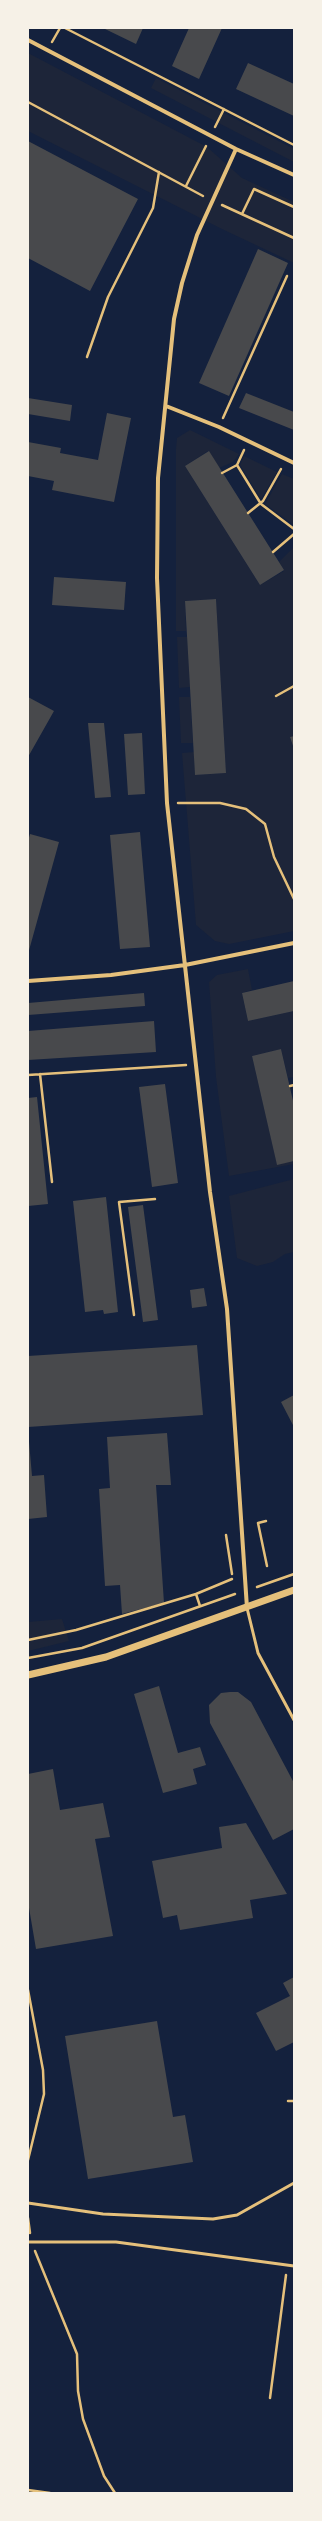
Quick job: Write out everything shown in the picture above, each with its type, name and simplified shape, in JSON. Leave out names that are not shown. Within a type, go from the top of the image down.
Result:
[{"type":"street","points":[[28,40],[210,136],[294,175]]},
{"type":"street","points":[[236,149],[197,234],[182,283],[173,326],[158,478],[157,578],[167,803],[210,1192],[227,1309],[247,1608]]},
{"type":"street","points":[[166,406],[219,427],[294,464]]},
{"type":"street","points":[[28,980],[111,975],[185,965],[294,943]]},
{"type":"street","points":[[28,1675],[106,1657],[294,1590]]},
{"type":"lane","points":[[247,1608],[258,1654],[294,1720]]},
{"type":"lane","points":[[28,2203],[103,2214],[214,2220],[237,2214],[294,2183]]},
{"type":"lane","points":[[30,2242],[116,2242],[294,2266]]},
{"type":"path","points":[[65,28],[294,145]]},
{"type":"path","points":[[28,102],[212,200],[294,238]]},
{"type":"path","points":[[186,186],[224,109]]},
{"type":"path","points":[[86,357],[108,297],[153,208],[159,172]]},
{"type":"path","points":[[242,214],[254,188],[294,207]]},
{"type":"path","points":[[219,427],[287,276]]},
{"type":"path","points":[[222,473],[238,465],[248,442]]},
{"type":"path","points":[[248,514],[261,504],[286,460]]},
{"type":"path","points":[[238,465],[261,504],[294,529]]},
{"type":"path","points":[[272,552],[294,534]]},
{"type":"path","points":[[276,696],[294,686]]},
{"type":"path","points":[[167,803],[220,803],[246,809],[265,824],[274,857],[294,899]]},
{"type":"path","points":[[28,1075],[197,1064]]},
{"type":"path","points":[[40,1074],[52,1182]]},
{"type":"path","points":[[290,1086],[294,1085]]},
{"type":"path","points":[[134,1315],[120,1202],[155,1199]]},
{"type":"path","points":[[266,1521],[258,1523],[267,1566]]},
{"type":"path","points":[[28,1640],[76,1630],[196,1594],[233,1580],[226,1535]]},
{"type":"path","points":[[28,1658],[82,1648],[294,1574]]},
{"type":"path","points":[[196,1594],[200,1606]]},
{"type":"path","points":[[28,1990],[43,2070],[44,2094],[28,2160]]},
{"type":"path","points":[[288,2101],[294,2102]]},
{"type":"path","points":[[28,2218],[30,2242],[65,2322],[76,2354],[78,2391],[83,2419],[104,2476],[115,2493]]},
{"type":"path","points":[[270,2398],[287,2265]]},
{"type":"path","points":[[28,2490],[50,2493]]},
{"type":"shaded area","points":[[28,53],[207,147],[242,178],[294,202],[294,263],[222,229],[28,131]]},
{"type":"shaded area","points":[[156,78],[294,149],[294,162],[151,88]]},
{"type":"shaded area","points":[[190,430],[239,454],[233,462],[219,468],[208,451],[185,466],[260,585],[284,571],[279,562],[294,547],[294,736],[290,737],[294,750],[294,931],[229,944],[215,941],[196,925],[182,753],[194,752],[195,775],[226,773],[216,599],[185,601],[186,631],[176,631],[176,449],[177,438]]},
{"type":"shaded area","points":[[244,456],[277,472],[261,499],[240,465]]},
{"type":"shaded area","points":[[282,474],[294,479],[294,525],[265,504]]},
{"type":"shaded area","points":[[177,637],[187,637],[190,687],[179,688]]},
{"type":"shaded area","points":[[179,697],[190,697],[193,743],[181,743]]},
{"type":"shaded area","points":[[248,969],[252,990],[242,993],[248,1021],[294,1011],[294,1077],[288,1078],[281,1049],[252,1056],[277,1164],[294,1161],[294,1164],[229,1176],[216,1077],[209,982],[217,975]]},
{"type":"shaded area","points":[[294,1179],[294,1252],[285,1254],[273,1262],[257,1266],[237,1258],[229,1196]]},
{"type":"shaded area","points":[[62,1619],[69,1641],[28,1651],[28,1622]]},
{"type":"building","points":[[103,28],[143,28],[136,44]]},
{"type":"building","points":[[189,28],[222,28],[199,79],[172,66]]},
{"type":"building","points":[[248,63],[294,84],[294,116],[236,89]]},
{"type":"building","points":[[28,141],[138,199],[90,291],[28,258]]},
{"type":"building","points":[[258,249],[288,263],[229,396],[199,383]]},
{"type":"building","points":[[246,393],[294,412],[294,430],[239,408]]},
{"type":"building","points":[[28,398],[72,405],[70,421],[28,414]]},
{"type":"building","points":[[107,413],[131,418],[114,502],[52,490],[54,481],[28,476],[28,442],[61,448],[60,453],[98,460]]},
{"type":"building","points":[[209,451],[284,570],[260,585],[185,466]]},
{"type":"building","points":[[54,577],[126,582],[124,610],[52,605]]},
{"type":"building","points":[[216,599],[226,773],[195,775],[185,601]]},
{"type":"building","points":[[28,697],[54,711],[28,757]]},
{"type":"building","points":[[88,723],[104,723],[111,797],[95,798]]},
{"type":"building","points":[[142,733],[145,794],[128,795],[124,734]]},
{"type":"building","points":[[294,736],[294,749],[290,737]]},
{"type":"building","points":[[140,832],[150,947],[120,949],[110,835]]},
{"type":"building","points":[[30,834],[59,842],[28,954],[28,841]]},
{"type":"building","points":[[294,981],[294,1011],[248,1021],[242,993]]},
{"type":"building","points":[[144,993],[145,1006],[28,1015],[28,1003]]},
{"type":"building","points":[[154,1021],[156,1052],[28,1060],[28,1031]]},
{"type":"building","points":[[281,1049],[294,1105],[294,1161],[277,1165],[252,1056]]},
{"type":"building","points":[[165,1084],[178,1183],[152,1187],[139,1087]]},
{"type":"building","points":[[37,1097],[48,1204],[28,1206],[28,1098]]},
{"type":"building","points":[[106,1197],[118,1312],[104,1314],[103,1310],[85,1312],[73,1201]]},
{"type":"building","points":[[143,1205],[158,1320],[143,1322],[128,1207]]},
{"type":"building","points":[[204,1288],[207,1306],[192,1308],[190,1290]]},
{"type":"building","points":[[197,1345],[203,1415],[28,1427],[28,1356]]},
{"type":"building","points":[[294,1395],[294,1427],[281,1402]]},
{"type":"building","points":[[28,1430],[32,1476],[44,1475],[47,1517],[28,1519]]},
{"type":"building","points":[[167,1433],[171,1485],[156,1485],[164,1603],[122,1614],[120,1585],[105,1586],[99,1489],[110,1488],[107,1437]]},
{"type":"building","points":[[159,1686],[178,1753],[200,1747],[206,1765],[193,1769],[197,1784],[163,1793],[134,1694]]},
{"type":"building","points":[[238,1692],[251,1702],[294,1783],[294,1829],[273,1840],[210,1723],[209,1705],[221,1693]]},
{"type":"building","points":[[53,1769],[60,1810],[103,1803],[110,1837],[95,1839],[113,1936],[36,1949],[28,1902],[28,1774]]},
{"type":"building","points":[[246,1823],[287,1894],[250,1900],[253,1918],[180,1930],[177,1915],[163,1918],[152,1861],[222,1848],[219,1827]]},
{"type":"building","points":[[294,1977],[294,2042],[276,2051],[256,2013],[290,1996],[283,1983]]},
{"type":"building","points":[[157,2021],[173,2117],[185,2115],[193,2162],[88,2179],[65,2036]]}]
